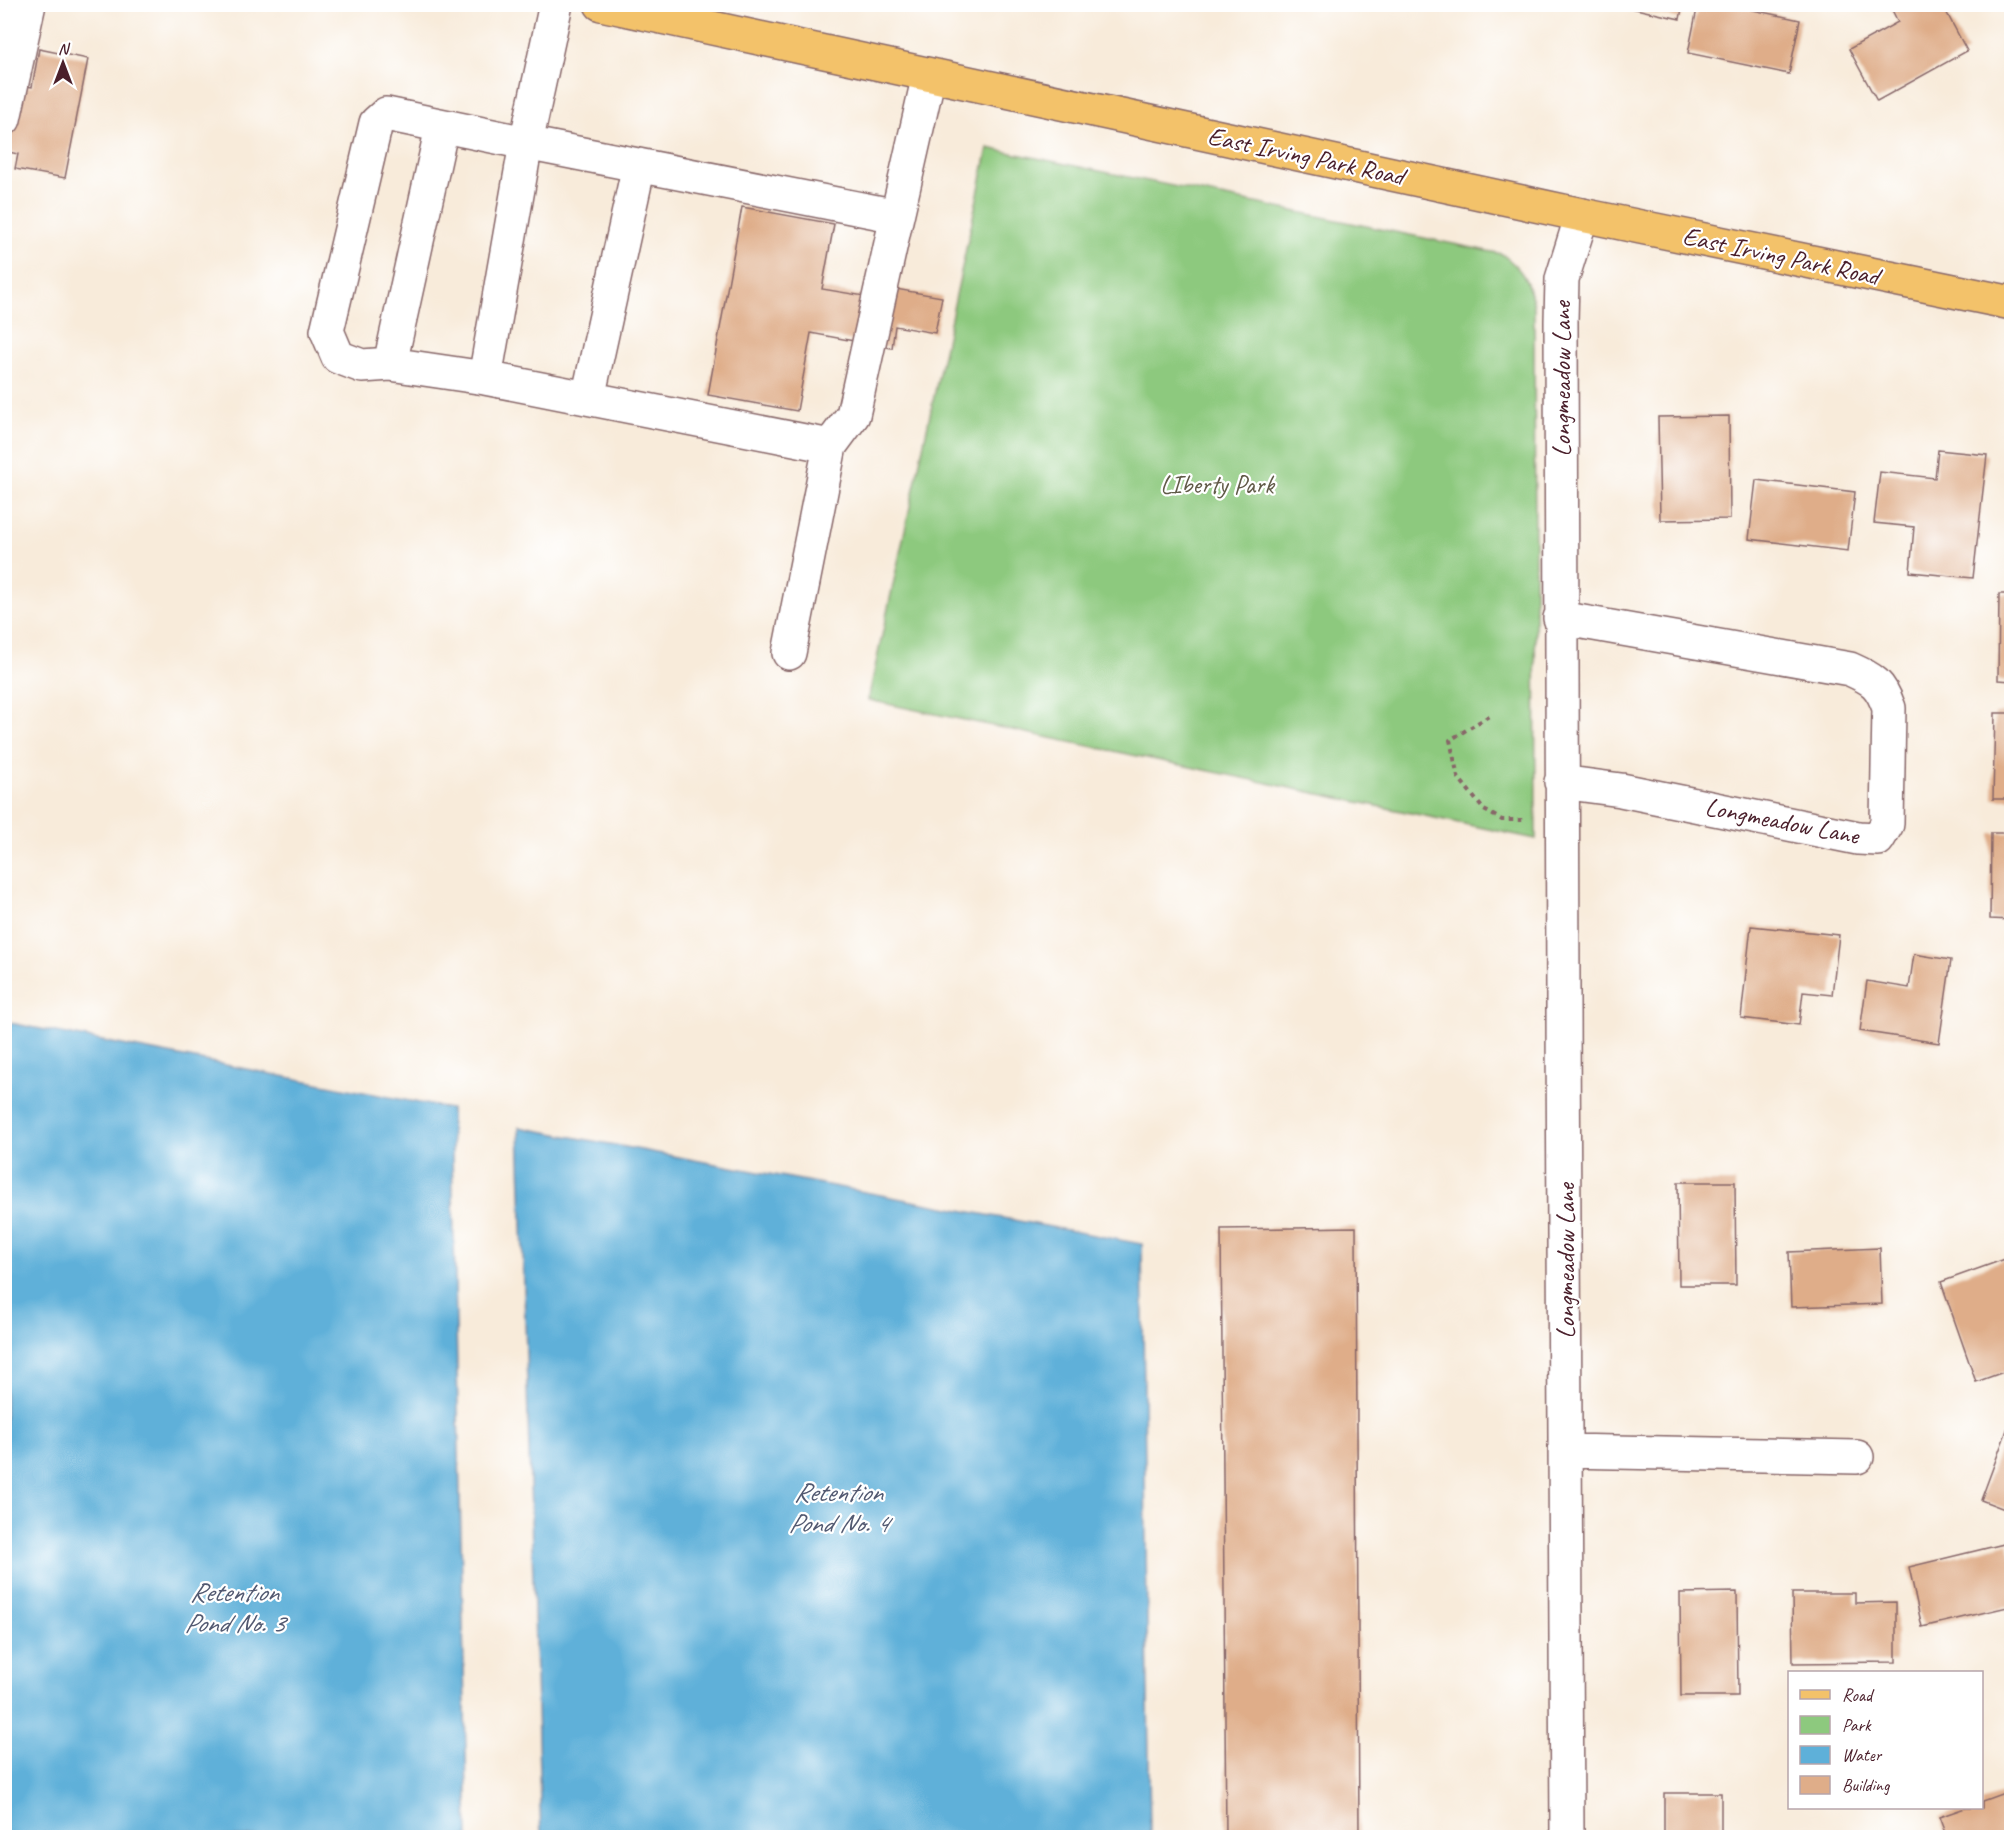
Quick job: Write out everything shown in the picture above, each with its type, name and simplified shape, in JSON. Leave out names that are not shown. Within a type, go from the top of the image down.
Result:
[{"type":"main road","name":"East Irving Park Road","points":[[601,4],[1582,215],[2012,303]]},
{"type":"street","points":[[4,119],[29,4]]},
{"type":"street","points":[[485,378],[526,143],[555,4]]},
{"type":"street","points":[[789,653],[830,446],[853,415],[929,75]]},
{"type":"street","points":[[830,446],[485,378],[390,364],[362,366],[338,357],[327,331],[376,123],[386,114],[897,216]]},
{"type":"street","points":[[390,364],[442,127]]},
{"type":"street","points":[[588,398],[639,165]]},
{"type":"street","name":"Longmeadow Lane","points":[[1567,1838],[1560,618],[1562,279],[1582,215]]},
{"type":"street","name":"Longmeadow Lane","points":[[1560,618],[1850,669],[1874,680],[1889,708],[1887,824],[1878,839],[1858,838],[1621,790],[1561,782]]},
{"type":"street","points":[[1566,1451],[1857,1456]]},
{"type":"path","points":[[1489,716],[1450,740],[1458,777],[1484,810],[1502,820],[1526,820]]},
{"type":"green space","name":"LIberty Park","points":[[988,148],[1502,254],[1520,270],[1534,305],[1536,839],[868,700]]},
{"type":"water","name":"Retention Pond No. 3","points":[[5,1022],[451,1109],[468,1837],[5,1837]]},
{"type":"water","name":"Retention Pond No. 4","points":[[519,1127],[1142,1244],[1150,1837],[541,1837]]},
{"type":"building","points":[[1614,4],[1683,4],[1680,19]]},
{"type":"building","points":[[1698,4],[1725,4],[1800,20],[1789,74],[1688,53]]},
{"type":"building","points":[[1889,4],[1942,4],[1967,51],[1877,101],[1849,49],[1898,22]]},
{"type":"building","points":[[39,49],[88,59],[65,178],[15,169],[18,154],[4,151],[18,85],[32,87]]},
{"type":"building","points":[[742,207],[834,224],[822,289],[894,301],[896,289],[942,297],[935,333],[895,326],[892,348],[811,333],[797,411],[708,395]]},
{"type":"building","points":[[1729,416],[1730,519],[1660,520],[1658,417]]},
{"type":"building","points":[[1938,450],[1987,455],[1973,578],[1910,572],[1914,527],[1874,523],[1880,472],[1935,478]]},
{"type":"building","points":[[1756,480],[1855,492],[1848,551],[1749,539]]},
{"type":"building","points":[[1999,594],[2012,594],[2012,681],[1998,680]]},
{"type":"building","points":[[1995,713],[2012,713],[2012,799],[1993,799]]},
{"type":"building","points":[[1991,833],[2012,833],[2012,920],[1990,919]]},
{"type":"building","points":[[1751,926],[1839,935],[1832,995],[1803,992],[1799,1025],[1741,1018]]},
{"type":"building","points":[[1914,954],[1951,960],[1939,1043],[1860,1031],[1867,981],[1909,988]]},
{"type":"building","points":[[1678,1182],[1735,1182],[1736,1285],[1679,1285]]},
{"type":"building","points":[[1356,1227],[1359,1838],[1226,1838],[1221,1229]]},
{"type":"building","points":[[1880,1248],[1882,1304],[1791,1307],[1789,1252]]},
{"type":"building","points":[[2008,1258],[2012,1267],[2012,1369],[1976,1382],[1941,1282]]},
{"type":"building","points":[[2012,1419],[2012,1512],[1981,1500]]},
{"type":"building","points":[[2008,1543],[2012,1559],[2012,1606],[1922,1627],[1909,1567]]},
{"type":"building","points":[[1737,1592],[1738,1696],[1681,1696],[1680,1593]]},
{"type":"building","points":[[1792,1593],[1855,1593],[1855,1603],[1896,1602],[1896,1662],[1793,1663]]},
{"type":"building","points":[[2012,1790],[2012,1838],[1947,1838],[1939,1817],[1962,1809],[1983,1809],[1983,1801]]},
{"type":"building","points":[[1664,1793],[1721,1793],[1721,1838],[1664,1838]]}]
